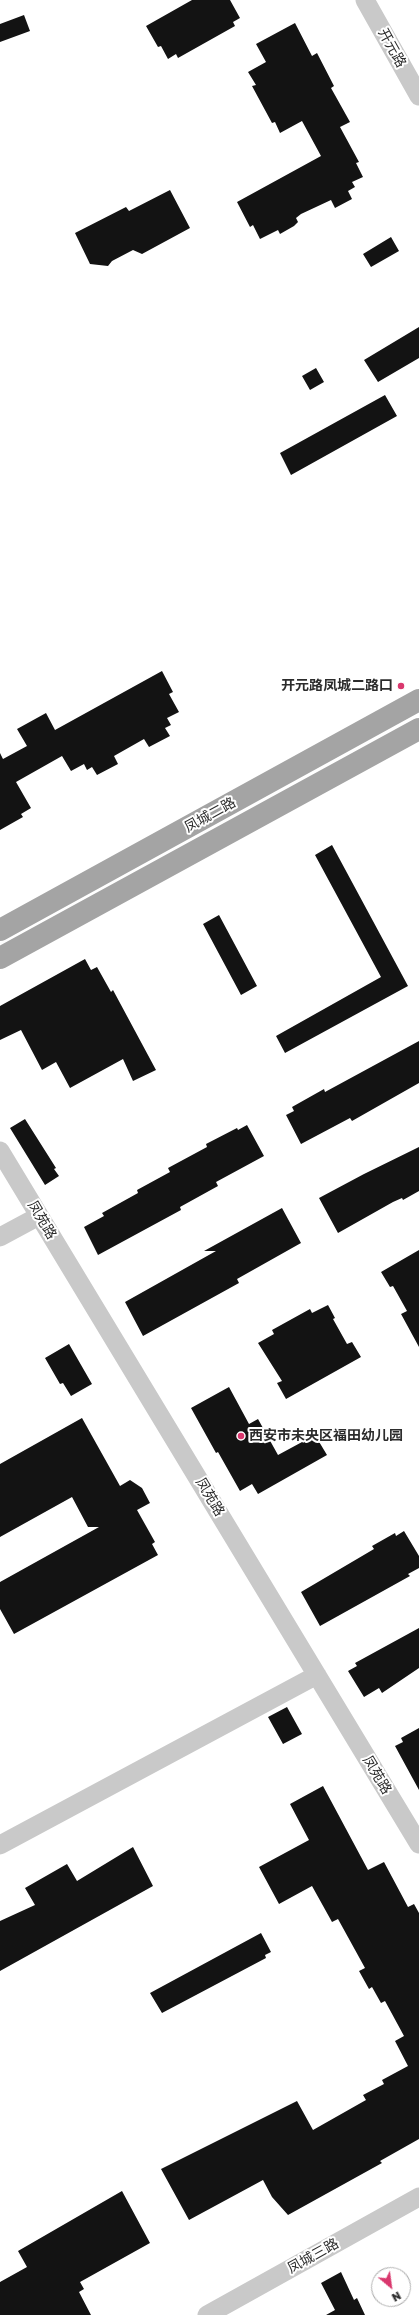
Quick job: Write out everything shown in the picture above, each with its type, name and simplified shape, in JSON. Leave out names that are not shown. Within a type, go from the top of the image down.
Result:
[{"type":"main road","name":"凤城二路","points":[[0,930],[419,700]]},
{"type":"main road","name":"凤城二路","points":[[0,958],[419,729]]},
{"type":"street","name":"开元路","points":[[365,0],[419,96]]},
{"type":"street","name":"凤苑路","points":[[0,1151],[419,1844]]},
{"type":"street","points":[[0,1237],[39,1216]]},
{"type":"street","points":[[0,1845],[318,1675]]},
{"type":"street","name":"凤城三路","points":[[208,2315],[419,2197]]},
{"type":"building","points":[[192,0],[230,0],[240,18],[233,22],[235,26],[178,58],[176,54],[168,59],[161,46],[158,47],[146,26]]},
{"type":"building","points":[[24,15],[30,31],[0,42],[0,24]]},
{"type":"building","points":[[295,23],[312,56],[317,53],[334,86],[331,88],[350,122],[340,127],[359,162],[356,163],[363,177],[352,182],[355,187],[348,191],[352,199],[335,208],[331,200],[301,214],[296,218],[298,222],[294,226],[280,234],[278,230],[260,239],[253,225],[250,227],[237,202],[321,156],[302,121],[280,133],[275,122],[272,123],[252,86],[256,85],[248,72],[266,62],[256,44]]},
{"type":"building","points":[[170,190],[190,228],[142,254],[133,250],[112,261],[108,266],[90,264],[75,233],[126,207],[129,211]]},
{"type":"building","points":[[391,237],[399,251],[371,267],[363,254]]},
{"type":"building","points":[[419,327],[419,358],[378,382],[364,360]]},
{"type":"building","points":[[316,368],[324,382],[310,390],[302,376]]},
{"type":"building","points":[[385,395],[397,416],[291,475],[280,453]]},
{"type":"building","points":[[162,671],[173,692],[169,694],[179,712],[167,718],[171,725],[165,728],[170,736],[149,747],[144,739],[114,756],[118,764],[97,775],[92,767],[87,770],[84,764],[71,771],[62,756],[16,782],[31,808],[21,814],[23,817],[0,830],[0,753],[3,759],[27,746],[17,729],[46,713],[55,730]]},
{"type":"building","points":[[332,845],[408,986],[285,1053],[276,1036],[381,977],[315,855]]},
{"type":"building","points":[[219,915],[257,986],[241,995],[203,924]]},
{"type":"building","points":[[85,959],[91,970],[97,967],[111,992],[113,990],[156,1070],[133,1081],[123,1059],[70,1088],[56,1062],[42,1070],[21,1030],[0,1040],[0,1006]]},
{"type":"building","points":[[419,1041],[419,1083],[352,1121],[350,1118],[301,1144],[286,1115],[294,1111],[292,1107],[324,1089],[325,1092]]},
{"type":"building","points":[[25,1119],[56,1168],[54,1169],[59,1176],[45,1185],[10,1128]]},
{"type":"building","points":[[247,1125],[264,1156],[216,1182],[218,1186],[180,1207],[181,1210],[98,1255],[84,1227],[104,1216],[102,1213],[138,1193],[137,1190],[170,1172],[168,1168],[207,1147],[206,1144],[237,1128],[238,1130]]},
{"type":"building","points":[[419,1147],[419,1191],[403,1200],[402,1198],[393,1202],[338,1233],[319,1198]]},
{"type":"building","points":[[282,1208],[301,1243],[237,1279],[239,1283],[143,1336],[125,1302],[216,1251],[204,1251]]},
{"type":"building","points":[[419,1250],[419,1347],[401,1314],[407,1311],[393,1286],[390,1287],[381,1272]]},
{"type":"building","points":[[328,1305],[335,1318],[333,1319],[347,1344],[352,1342],[361,1357],[286,1399],[277,1383],[282,1381],[258,1343],[274,1334],[272,1330],[310,1309],[312,1313]]},
{"type":"building","points":[[69,1344],[92,1384],[71,1396],[63,1383],[60,1384],[45,1358]]},
{"type":"building","points":[[229,1387],[249,1424],[258,1419],[278,1455],[315,1435],[327,1455],[258,1494],[252,1484],[240,1491],[218,1452],[216,1453],[191,1408]]},
{"type":"building","points":[[82,1418],[120,1486],[130,1480],[142,1488],[150,1503],[137,1510],[155,1542],[152,1544],[158,1555],[14,1634],[0,1609],[0,1582],[99,1527],[88,1527],[72,1497],[0,1537],[0,1464]]},
{"type":"building","points":[[404,1531],[419,1556],[419,1568],[408,1574],[410,1576],[320,1626],[301,1592],[374,1549],[372,1546],[395,1533],[396,1536]]},
{"type":"building","points":[[419,1628],[419,1668],[382,1693],[379,1688],[364,1697],[348,1671],[357,1666],[355,1663]]},
{"type":"building","points":[[287,1707],[302,1734],[283,1744],[268,1717]]},
{"type":"building","points":[[419,1728],[419,1790],[395,1746],[403,1742],[401,1738]]},
{"type":"building","points":[[323,1786],[368,1870],[384,1862],[408,1907],[414,1904],[419,1913],[419,2139],[380,2161],[382,2163],[288,2215],[272,2197],[263,2180],[189,2220],[161,2169],[297,2101],[313,2130],[366,2100],[363,2095],[384,2084],[382,2080],[408,2066],[395,2041],[404,2036],[385,2001],[381,2003],[372,1987],[369,1989],[359,1971],[365,1968],[338,1919],[332,1922],[312,1886],[279,1904],[259,1867],[309,1840],[290,1804]]},
{"type":"building","points":[[133,1847],[153,1886],[0,1971],[0,1921],[35,1905],[25,1888],[67,1864],[77,1881]]},
{"type":"building","points":[[261,1933],[271,1952],[265,1955],[266,1958],[162,2013],[150,1993]]},
{"type":"building","points":[[122,2191],[150,2243],[80,2282],[84,2289],[79,2292],[91,2315],[0,2315],[0,2282],[27,2267],[18,2251]]},
{"type":"building","points":[[341,2272],[354,2300],[357,2298],[365,2315],[326,2315],[335,2310],[321,2283]]},
{"type":"place","name":"开元路凤城二路口","points":[[401,686]]},
{"type":"place","name":"西安市未央区福田幼儿园","points":[[241,1436]]}]
